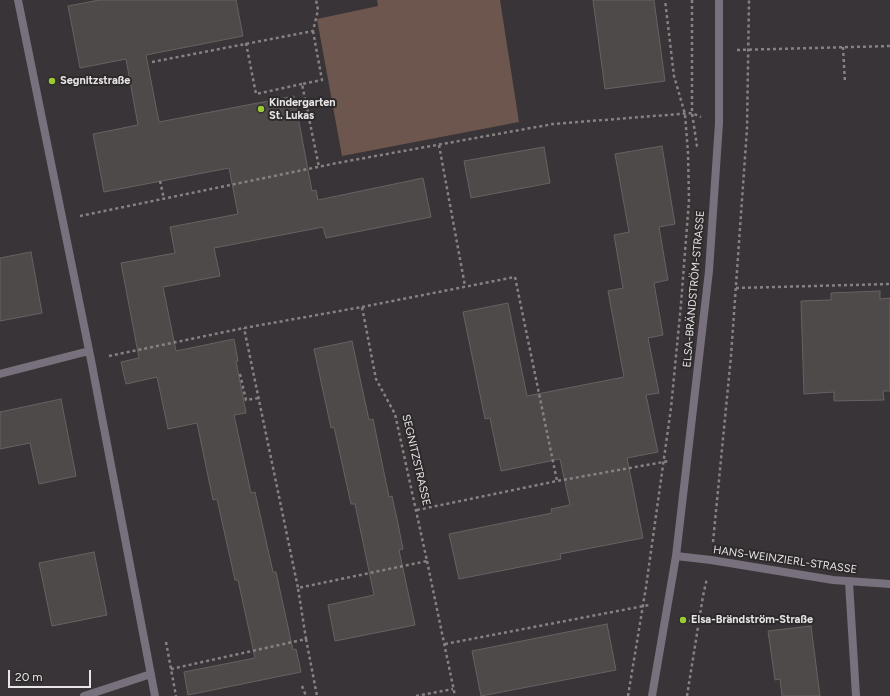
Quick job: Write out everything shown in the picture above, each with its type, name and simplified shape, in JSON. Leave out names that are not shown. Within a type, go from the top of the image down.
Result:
[{"type":"street","points":[[18,0],[91,360],[155,696]]},
{"type":"street","name":"ELSA-BRÄNDSTRÖM-STRASSE","points":[[652,696],[670,601],[708,278],[719,123],[720,0]]},
{"type":"street","points":[[0,374],[89,350]]},
{"type":"street","name":"HANS-WEINZIERL-STRASSE","points":[[676,556],[711,560],[849,582],[890,584]]},
{"type":"street","points":[[849,582],[856,696]]},
{"type":"street","points":[[84,696],[151,674]]},
{"type":"path","points":[[246,43],[256,94],[322,80],[313,31],[318,10],[316,0]]},
{"type":"path","points":[[628,696],[643,606],[671,408],[689,200],[685,114],[674,76],[665,0]]},
{"type":"path","points":[[692,0],[692,113],[697,146],[715,168]]},
{"type":"path","points":[[687,696],[698,622],[711,560],[731,356],[747,129],[749,0]]},
{"type":"path","points":[[152,62],[313,31]]},
{"type":"path","points":[[720,50],[890,46]]},
{"type":"path","points":[[843,47],[845,83]]},
{"type":"path","points":[[302,84],[319,167]]},
{"type":"path","points":[[62,220],[319,167],[553,124],[692,113],[719,123]]},
{"type":"path","points":[[438,145],[465,286]]},
{"type":"path","points":[[160,181],[164,199]]},
{"type":"path","points":[[91,360],[244,328],[362,307],[515,276],[557,481]]},
{"type":"path","points":[[736,288],[890,284]]},
{"type":"path","name":"SEGNITZSTRASSE","points":[[362,307],[376,378],[395,414],[427,561]]},
{"type":"path","points":[[244,328],[298,588],[317,696]]},
{"type":"path","points":[[240,374],[246,400],[259,398]]},
{"type":"path","points":[[665,450],[670,450]]},
{"type":"path","points":[[417,510],[557,481],[688,457]]},
{"type":"path","points":[[298,588],[427,561],[455,696]]},
{"type":"path","points":[[445,644],[670,601]]},
{"type":"path","points":[[683,620],[698,622]]},
{"type":"path","points":[[151,674],[306,639]]},
{"type":"path","points":[[302,686],[306,696]]},
{"type":"path","points":[[416,696],[453,689]]},
{"type":"shaded area","points":[[377,0],[500,0],[519,122],[342,156],[317,19],[378,6]]},
{"type":"building","points":[[99,0],[236,0],[243,36],[146,55],[159,122],[294,96],[312,191],[316,190],[318,200],[423,178],[431,217],[326,238],[323,227],[214,248],[220,276],[163,287],[176,351],[234,339],[238,361],[236,361],[246,413],[234,415],[251,493],[255,492],[273,572],[276,572],[293,650],[296,649],[301,672],[188,695],[184,672],[255,658],[238,580],[235,580],[217,499],[213,500],[197,423],[168,429],[157,377],[126,384],[121,362],[139,358],[121,263],[175,253],[170,227],[238,214],[229,168],[104,192],[93,134],[138,125],[126,59],[80,68],[68,6]]},
{"type":"building","points":[[593,0],[654,0],[665,81],[605,89]]},
{"type":"building","points":[[662,146],[675,224],[659,227],[668,280],[654,283],[663,335],[648,338],[659,393],[646,395],[658,452],[627,458],[643,538],[560,554],[561,559],[459,579],[449,534],[552,513],[551,509],[570,505],[560,459],[501,471],[490,418],[485,419],[463,312],[508,303],[527,396],[624,377],[608,291],[623,288],[614,235],[629,232],[615,154]]},
{"type":"building","points":[[544,147],[550,183],[471,198],[464,161]]},
{"type":"building","points":[[31,252],[42,313],[0,321],[0,258]]},
{"type":"building","points":[[880,291],[880,299],[890,298],[890,391],[883,391],[884,400],[834,401],[834,392],[804,394],[801,301],[831,300],[831,293]]},
{"type":"building","points":[[352,341],[369,420],[373,419],[389,497],[392,496],[403,549],[399,550],[415,625],[335,641],[328,605],[374,595],[355,504],[351,504],[334,427],[331,428],[314,349]]},
{"type":"building","points":[[61,399],[76,476],[39,484],[30,443],[0,449],[0,412]]},
{"type":"building","points":[[94,552],[107,615],[52,626],[39,563]]},
{"type":"building","points":[[607,624],[616,670],[481,696],[472,651]]},
{"type":"building","points":[[811,626],[820,696],[782,696],[780,679],[775,680],[768,631]]},
{"type":"place","name":"Segnitzstraße","points":[[52,81]]},
{"type":"place","name":"Kindergarten St. Lukas","points":[[261,109]]},
{"type":"place","name":"Elsa-Brändström-Straße","points":[[683,620]]}]
